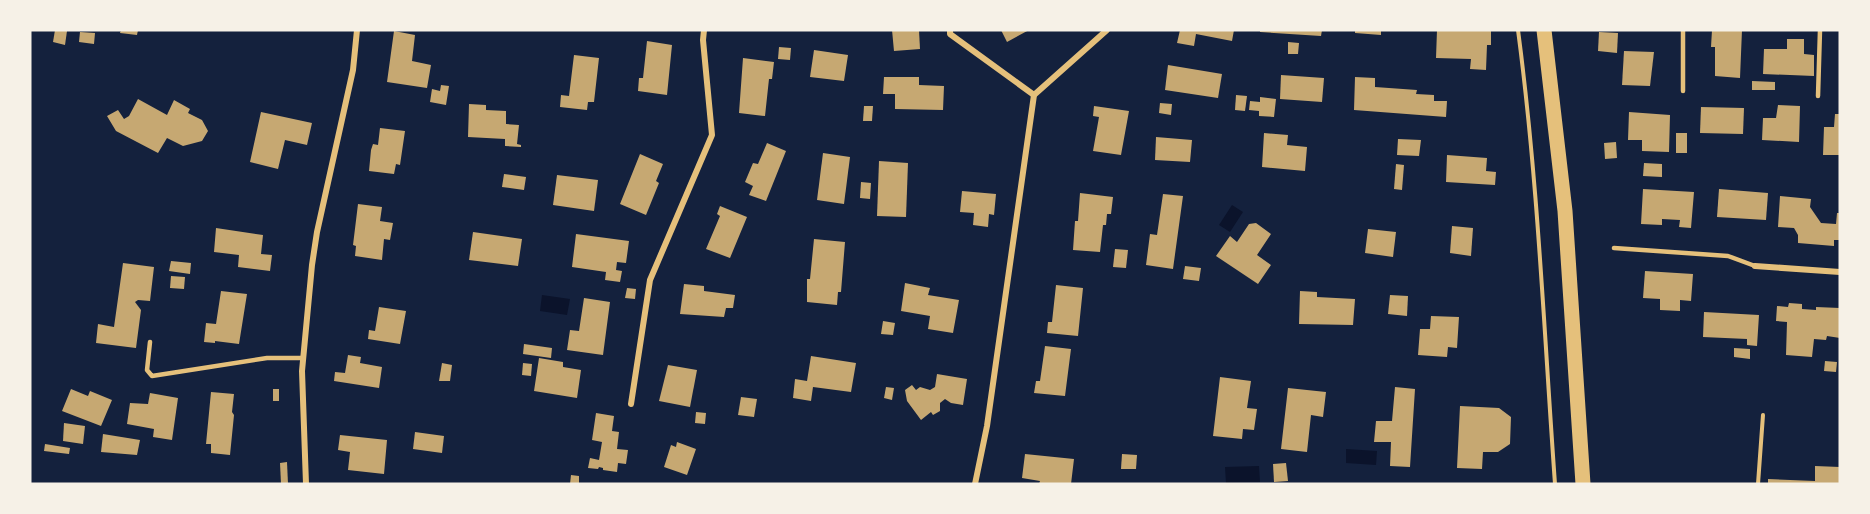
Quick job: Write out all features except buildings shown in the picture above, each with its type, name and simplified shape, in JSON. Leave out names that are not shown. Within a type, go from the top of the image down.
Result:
[{"type":"main road","points":[[1544,30],[1565,211],[1582,484]]},
{"type":"street","points":[[306,484],[302,371],[316,232],[353,70],[357,30]]},
{"type":"street","points":[[631,404],[650,280],[712,135],[704,30]]},
{"type":"street","points":[[950,30],[950,34],[1034,96]]},
{"type":"street","points":[[975,484],[987,426],[1034,96],[1107,30]]},
{"type":"street","points":[[1755,267],[1840,272]]},
{"type":"lane","points":[[1683,30],[1683,91]]},
{"type":"lane","points":[[1818,96],[1820,30]]},
{"type":"lane","points":[[1614,248],[1728,256],[1755,267]]},
{"type":"lane","points":[[150,342],[147,370],[152,376],[267,358],[303,358]]},
{"type":"path","points":[[1518,30],[1537,202],[1555,484]]},
{"type":"path","points":[[1758,484],[1763,415]]},
{"type":"water","points":[[1232,205],[1243,212],[1230,232],[1219,225]]},
{"type":"water","points":[[542,295],[570,299],[567,315],[540,311]]},
{"type":"water","points":[[1346,449],[1377,451],[1376,465],[1346,463]]},
{"type":"water","points":[[1259,466],[1260,482],[1226,483],[1225,467]]}]
